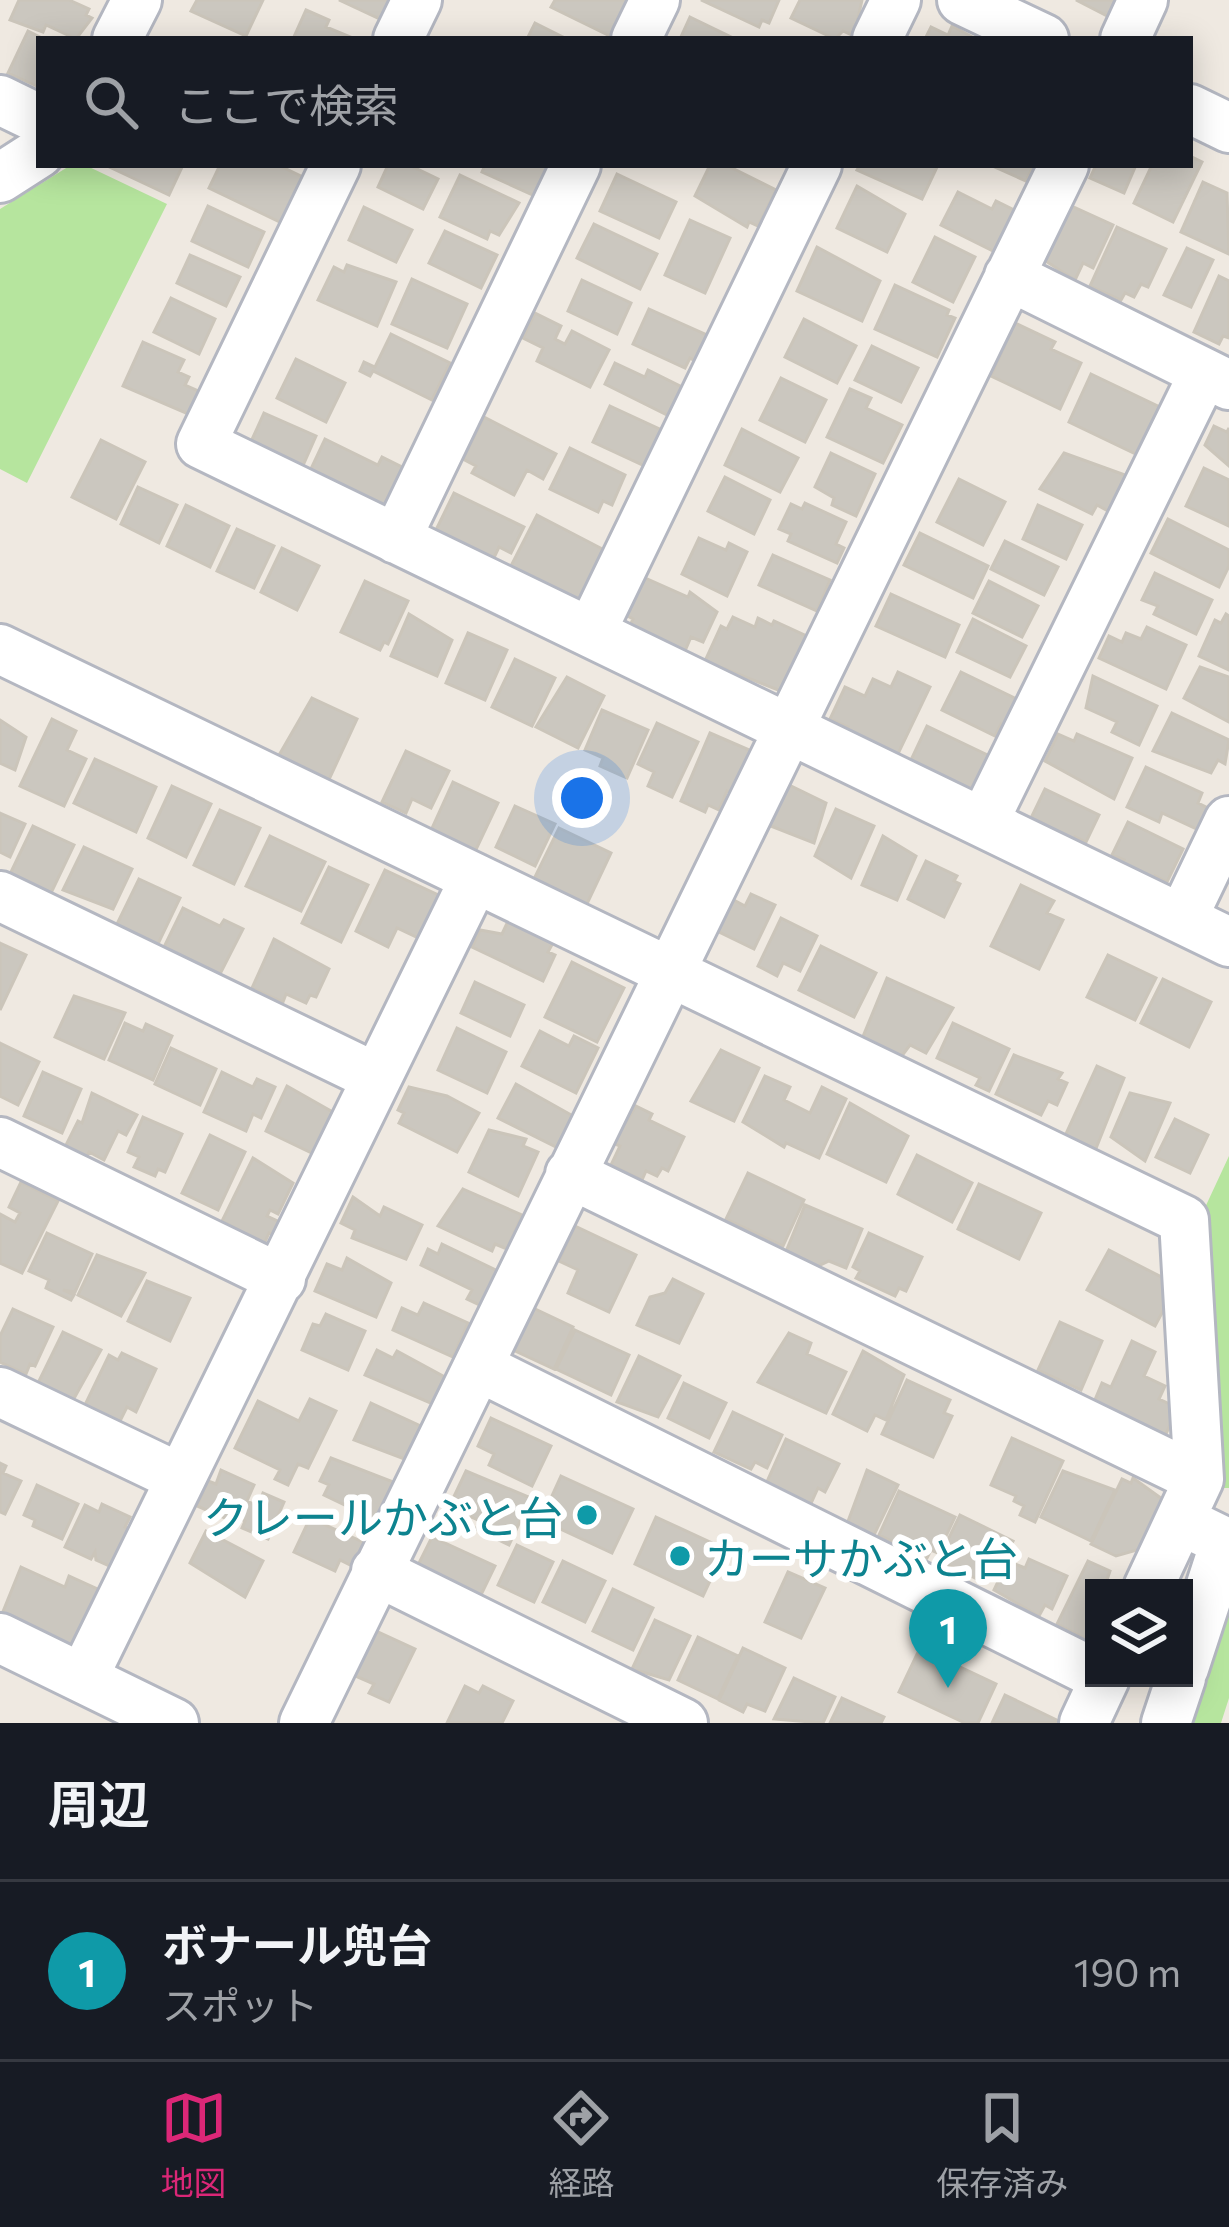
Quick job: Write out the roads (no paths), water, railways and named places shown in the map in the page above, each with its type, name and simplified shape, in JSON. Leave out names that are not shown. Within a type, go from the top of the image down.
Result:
[{"type":"street","points":[[119,36],[137,0]]},
{"type":"street","points":[[399,36],[417,0]]},
{"type":"street","points":[[638,36],[655,0]]},
{"type":"street","points":[[879,36],[896,0]]},
{"type":"street","points":[[962,0],[1038,36]]},
{"type":"street","points":[[1126,36],[1143,0]]},
{"type":"street","points":[[0,100],[36,118]]},
{"type":"street","points":[[1193,110],[1229,128]]},
{"type":"street","points":[[0,178],[36,155]]},
{"type":"street","points":[[336,168],[201,444],[1229,942]]},
{"type":"street","points":[[397,538],[575,168]]},
{"type":"street","points":[[591,632],[816,168]]},
{"type":"street","points":[[304,1723],[1063,168]]},
{"type":"street","points":[[984,821],[1216,379],[1009,276]]},
{"type":"street","points":[[0,649],[672,969],[1184,1220],[1190,1500],[1152,1579]]},
{"type":"street","points":[[1181,919],[1229,821]]},
{"type":"street","points":[[83,1678],[475,878]]},
{"type":"street","points":[[0,896],[377,1078]]},
{"type":"street","points":[[0,1142],[280,1279]]},
{"type":"street","points":[[570,1174],[1190,1500],[1225,1543],[1193,1641]]},
{"type":"street","points":[[478,1367],[1085,1669]]},
{"type":"street","points":[[0,1392],[178,1478]]},
{"type":"street","points":[[376,1571],[683,1723]]},
{"type":"street","points":[[0,1638],[174,1723]]},
{"type":"street","points":[[1084,1723],[1101,1687]]},
{"type":"street","points":[[1166,1723],[1178,1687]]},
{"type":"place","name":"クレールかぶと台","points":[[587,1515]]},
{"type":"place","name":"カーサかぶと台","points":[[680,1556]]},
{"type":"place","name":"ボナール兜台","points":[[948,1688]]}]
